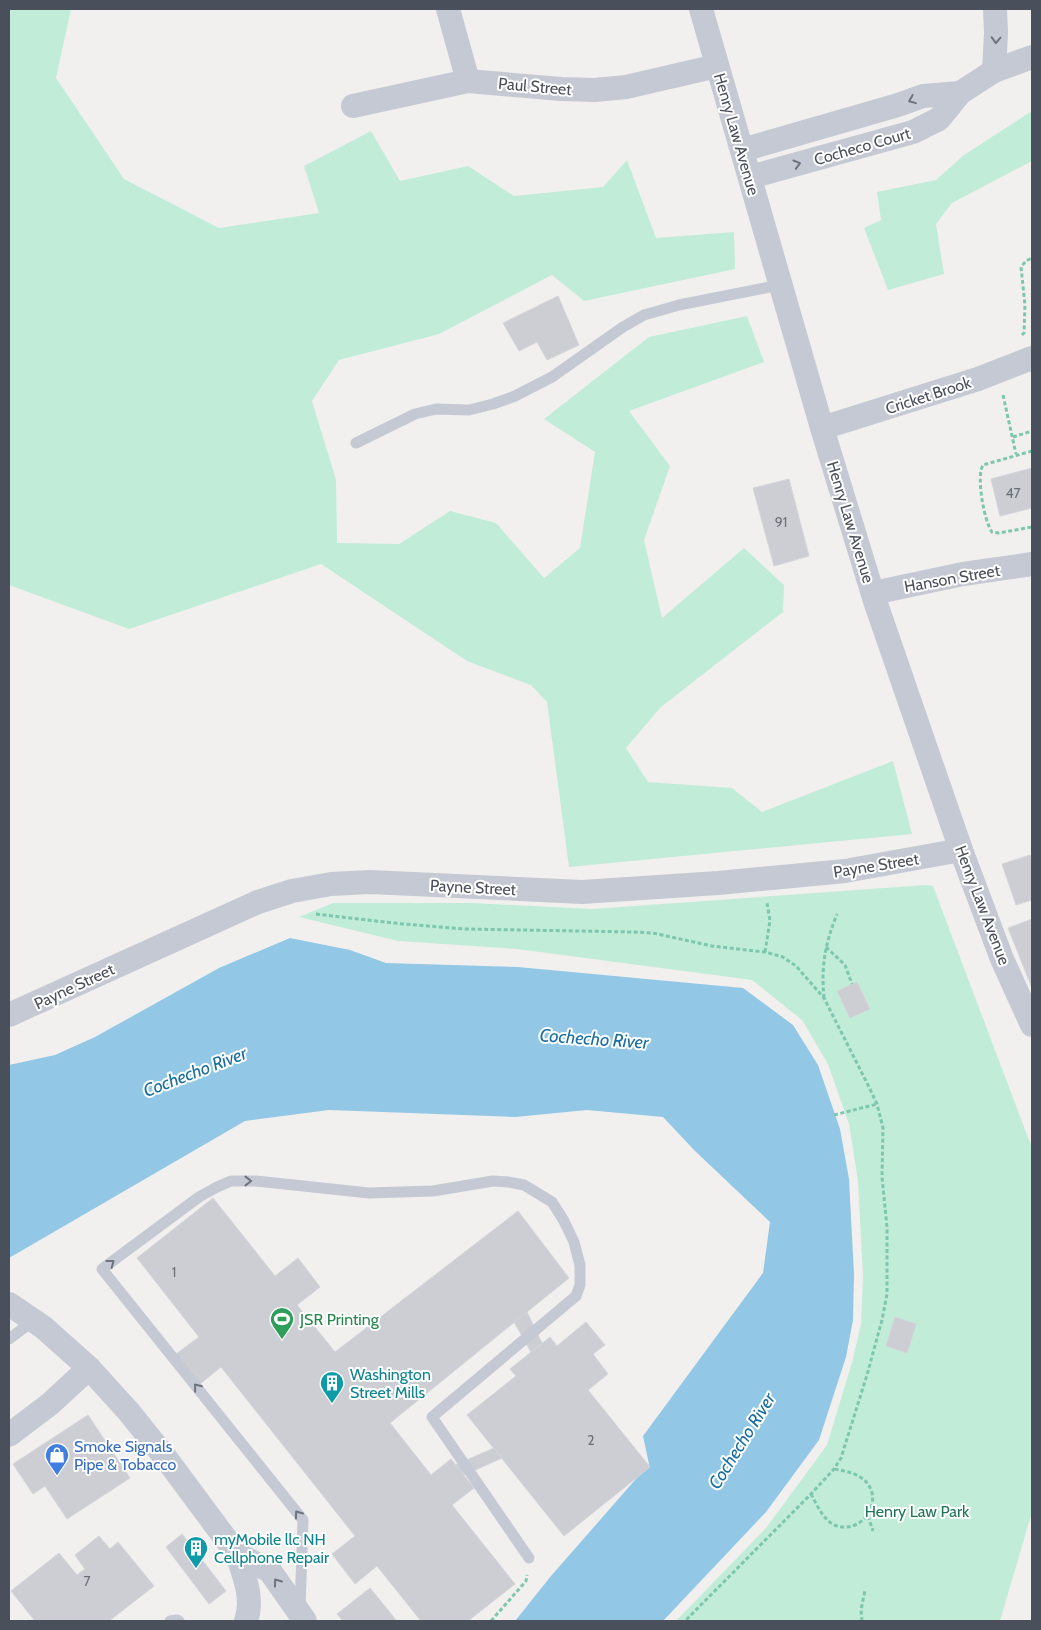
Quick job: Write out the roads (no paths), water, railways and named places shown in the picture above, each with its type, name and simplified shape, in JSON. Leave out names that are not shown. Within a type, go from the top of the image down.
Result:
[{"type":"street","points":[[448,9],[468,80]]},
{"type":"street","name":"Henry Law Avenue","points":[[701,9],[822,428],[873,593],[1002,959],[1032,1025]]},
{"type":"street","points":[[994,71],[995,9]]},
{"type":"street","name":"Cocheco Court","points":[[750,177],[913,132],[939,119],[960,93],[994,71],[1032,57]]},
{"type":"street","name":"Paul Street","points":[[353,106],[468,80],[561,89],[595,90],[626,87],[717,66]]},
{"type":"street","name":"Cocheco Court","points":[[742,150],[898,106],[923,96],[960,93]]},
{"type":"street","name":"Cricket Brook","points":[[822,428],[998,372],[1032,358]]},
{"type":"street","name":"Hanson Street","points":[[873,593],[946,577],[1032,564]]},
{"type":"street","name":"Payne Street","points":[[9,1015],[258,902],[292,891],[331,884],[370,882],[582,892],[718,883],[844,870],[962,850]]},
{"type":"street","points":[[9,1304],[43,1327],[89,1368],[141,1427],[237,1554],[250,1600],[246,1621]]},
{"type":"street","points":[[9,1435],[50,1404],[89,1368]]},
{"type":"street","points":[[237,1554],[270,1571],[303,1618]]},
{"type":"lane","points":[[356,443],[415,414],[436,409],[469,410],[515,396],[552,377],[623,327],[644,316],[680,305],[780,285]]},
{"type":"lane","points":[[303,1618],[303,1520],[102,1269],[199,1197],[216,1187],[231,1182],[256,1181],[370,1193],[433,1190],[493,1181],[524,1185],[552,1202],[574,1242],[580,1265],[580,1285],[576,1296],[432,1417],[529,1558]]},
{"type":"lane","points":[[9,1338],[33,1321]]},
{"type":"lane","points":[[170,1621],[179,1621]]},
{"type":"water","name":"Cochecho River","points":[[290,938],[350,950],[386,963],[518,967],[743,988],[793,1025],[818,1065],[840,1129],[849,1179],[854,1274],[853,1320],[846,1357],[819,1440],[766,1512],[663,1621],[515,1621],[551,1576],[649,1464],[643,1436],[763,1273],[770,1222],[695,1151],[663,1117],[587,1110],[515,1117],[329,1110],[245,1121],[9,1258],[9,1065],[55,1055],[95,1037],[219,968]]},
{"type":"place","name":"JSR Printing","points":[[282,1340]]},
{"type":"place","name":"Washington Street Mills","points":[[332,1404]]},
{"type":"place","name":"Smoke Signals Pipe & Tobacco","points":[[57,1476]]},
{"type":"place","name":"myMobile llc NH Cellphone Repair","points":[[196,1569]]},
{"type":"park label","name":"Henry Law Park","points":[[917,1511]]}]
